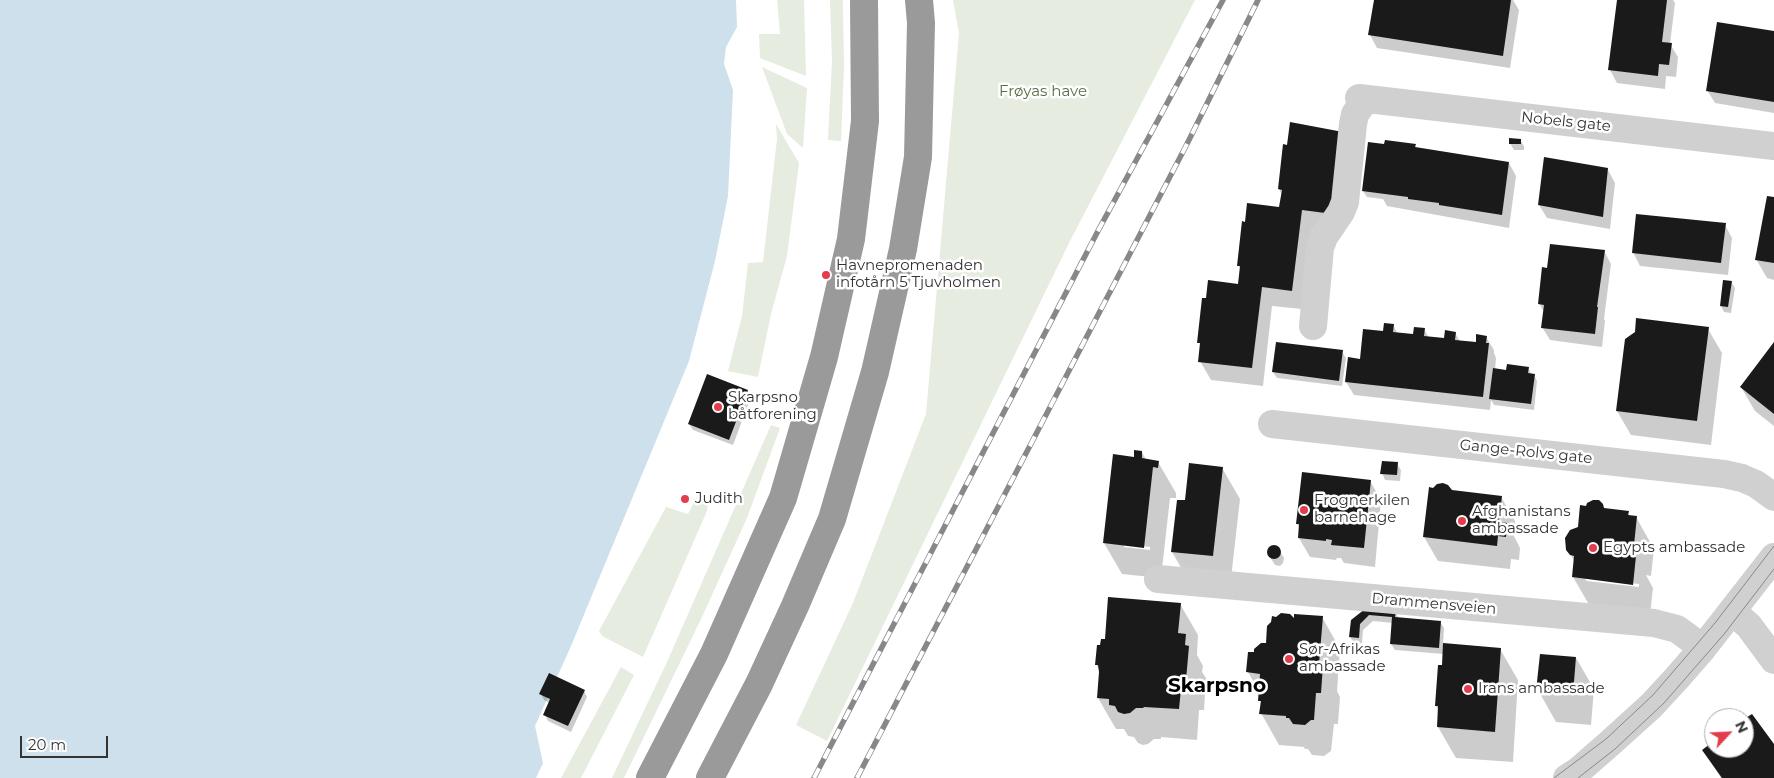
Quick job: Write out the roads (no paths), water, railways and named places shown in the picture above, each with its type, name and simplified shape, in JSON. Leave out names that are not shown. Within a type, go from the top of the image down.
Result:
[{"type":"highway","points":[[650,778],[714,654],[783,498],[824,357],[851,239],[865,121],[864,0]]},
{"type":"highway","points":[[710,778],[760,684],[832,519],[875,372],[903,249],[918,156],[921,23],[919,0]]},
{"type":"street","name":"Nobels gate","points":[[1313,326],[1320,248],[1324,237],[1341,212],[1345,202],[1352,124],[1362,99],[1774,146]]},
{"type":"street","name":"Gange-Rolvs gate","points":[[1272,424],[1724,474],[1742,478],[1756,484],[1774,497]]},
{"type":"street","points":[[1567,778],[1610,744],[1651,706],[1703,648],[1774,557]]},
{"type":"street","name":"Drammensveien","points":[[1158,579],[1654,623],[1677,629],[1691,637],[1703,648]]},
{"type":"street","points":[[1732,611],[1749,626],[1774,660]]},
{"type":"water","points":[[0,0],[736,0],[737,27],[726,47],[724,64],[733,90],[728,196],[715,261],[689,361],[571,646],[535,726],[543,763],[536,778],[0,778]]},
{"type":"tram line","points":[[1554,778],[1606,739],[1653,695],[1715,623],[1774,546]]},
{"type":"tram line","points":[[1578,778],[1615,749],[1664,703],[1725,633],[1774,569]]},
{"type":"railway","points":[[814,778],[1099,229],[1223,0]]},
{"type":"railway","points":[[857,778],[1187,144],[1258,0]]},
{"type":"place","name":"Havnepromenaden infotårn 5 Tjuvholmen","points":[[826,275]]},
{"type":"place","name":"Skarpsno båtforening","points":[[718,407]]},
{"type":"place","name":"Judith","points":[[685,499]]},
{"type":"place","name":"Frognerkilen barnehage","points":[[1304,510]]},
{"type":"place","name":"Afghanistans ambassade","points":[[1462,521]]},
{"type":"place","name":"Egypts ambassade","points":[[1593,548]]},
{"type":"place","name":"Sør-Afrikas ambassade","points":[[1289,659]]},
{"type":"place","name":"Irans ambassade","points":[[1468,689]]},
{"type":"district","name":"Skarpsno","points":[[1217,686]]},
{"type":"park label","name":"Frøyas have","points":[[1043,92]]}]
